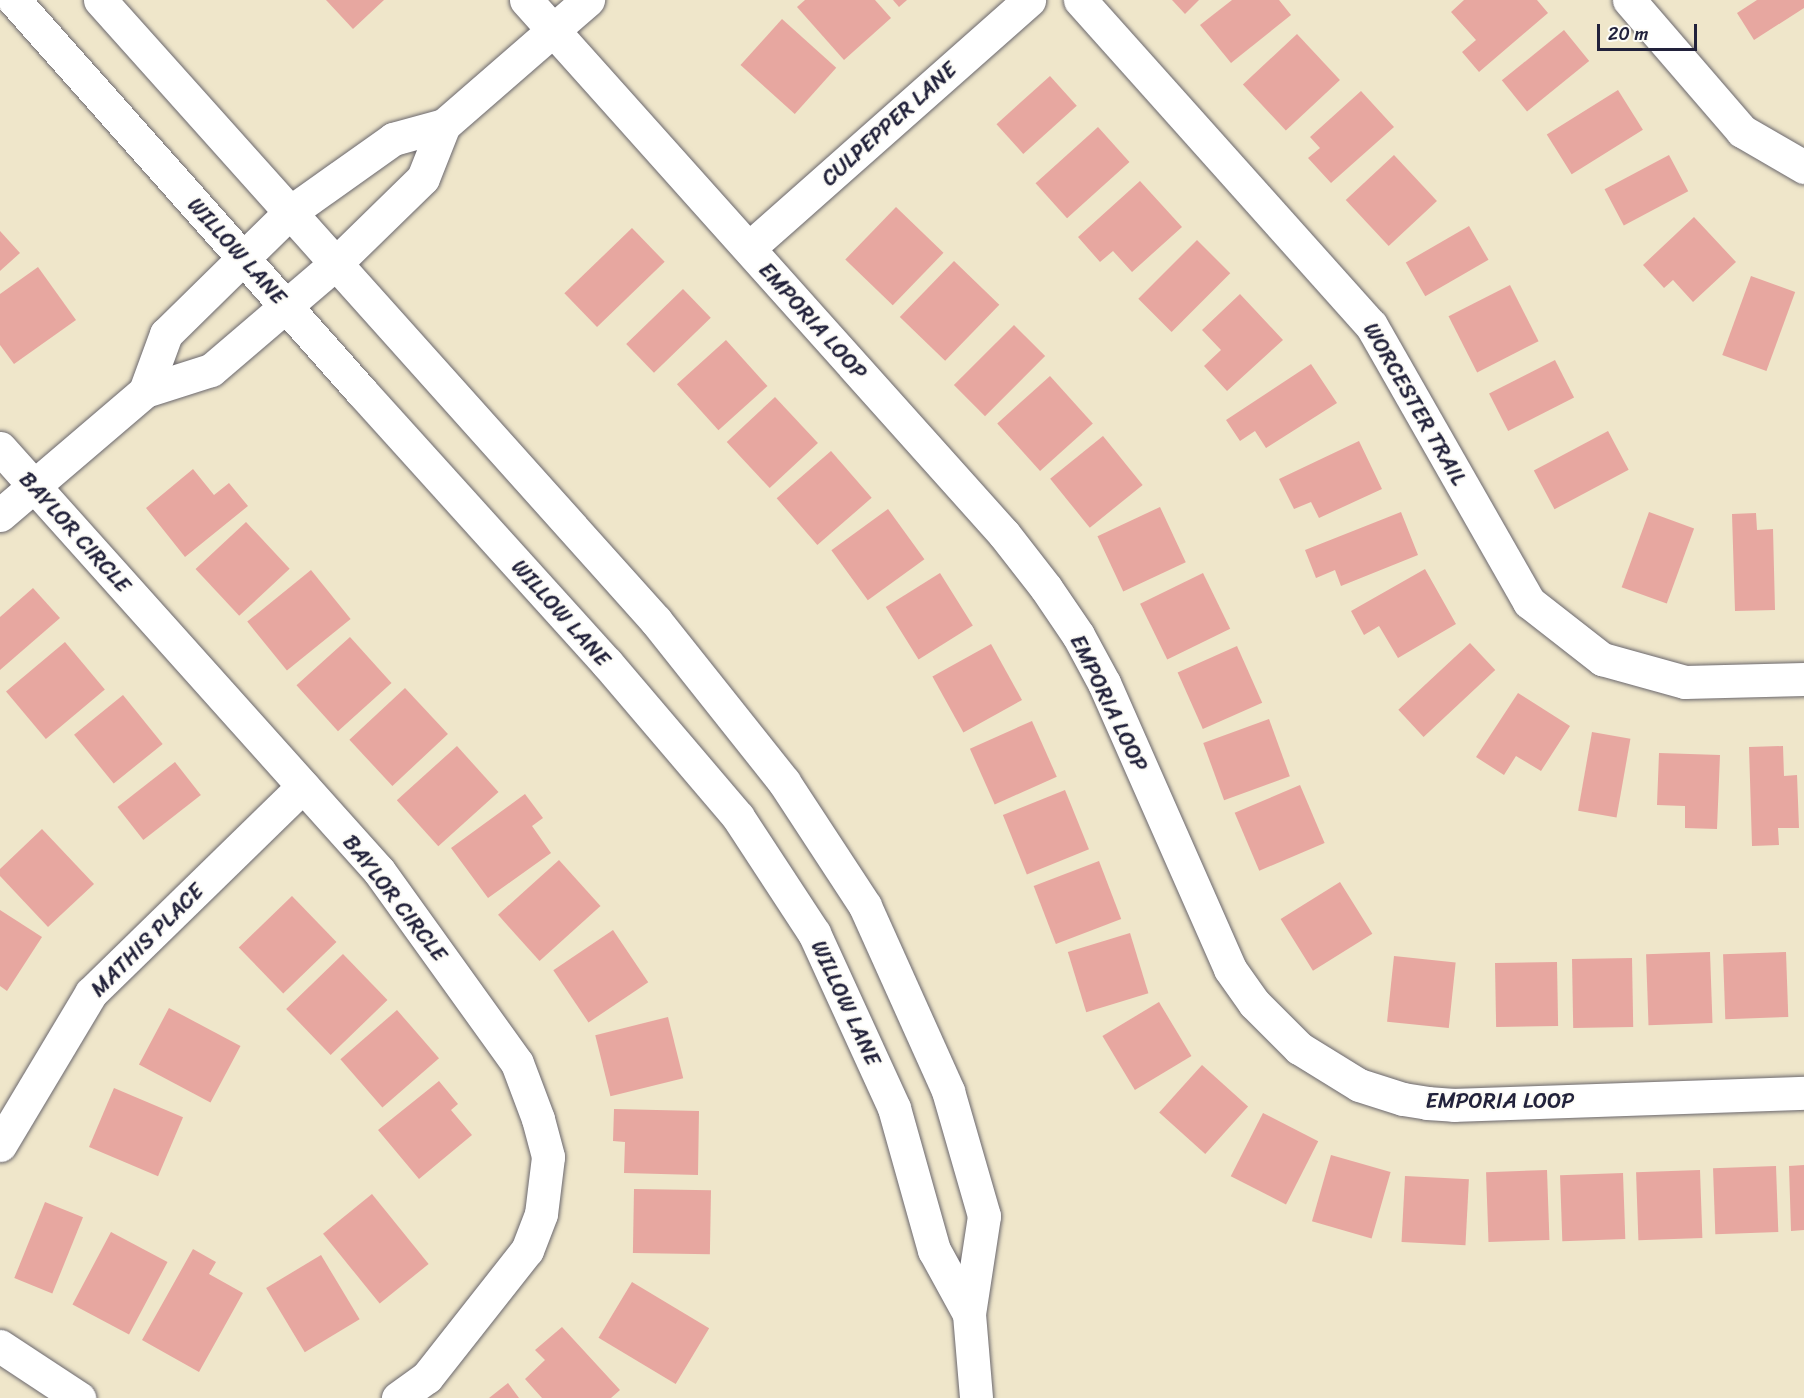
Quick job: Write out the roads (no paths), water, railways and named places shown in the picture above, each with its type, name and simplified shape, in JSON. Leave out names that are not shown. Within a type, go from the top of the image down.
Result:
[{"type":"street","name":"WILLOW LANE","points":[[14,0],[607,663],[738,818],[814,933],[894,1108],[934,1250],[969,1314]]},
{"type":"street","name":"WILLOW LANE","points":[[100,0],[656,621],[784,782],[865,906],[948,1091],[984,1216],[969,1314],[976,1398]]},
{"type":"street","name":"EMPORIA LOOP","points":[[526,0],[1004,534],[1063,612],[1104,683],[1230,969],[1254,1003],[1299,1048],[1359,1084],[1403,1099],[1427,1103],[1466,1105],[1804,1093]]},
{"type":"street","points":[[145,391],[166,334],[289,213],[393,139],[444,125],[588,0]]},
{"type":"street","name":"CULPEPPER LANE","points":[[749,248],[1029,0]]},
{"type":"street","name":"WORCESTER TRAIL","points":[[1080,0],[1371,325],[1529,602],[1602,660],[1684,682],[1804,679]]},
{"type":"street","points":[[1629,0],[1742,131],[1804,167]]},
{"type":"street","points":[[0,515],[145,391],[211,370],[334,264],[423,178],[444,125]]},
{"type":"street","name":"BAYLOR CIRCLE","points":[[0,448],[379,871],[517,1063],[538,1119],[548,1157],[542,1214],[526,1250],[427,1377],[398,1398]]},
{"type":"street","name":"MATHIS PLACE","points":[[0,1145],[91,993],[303,786]]},
{"type":"street","points":[[0,1346],[79,1398]]}]
